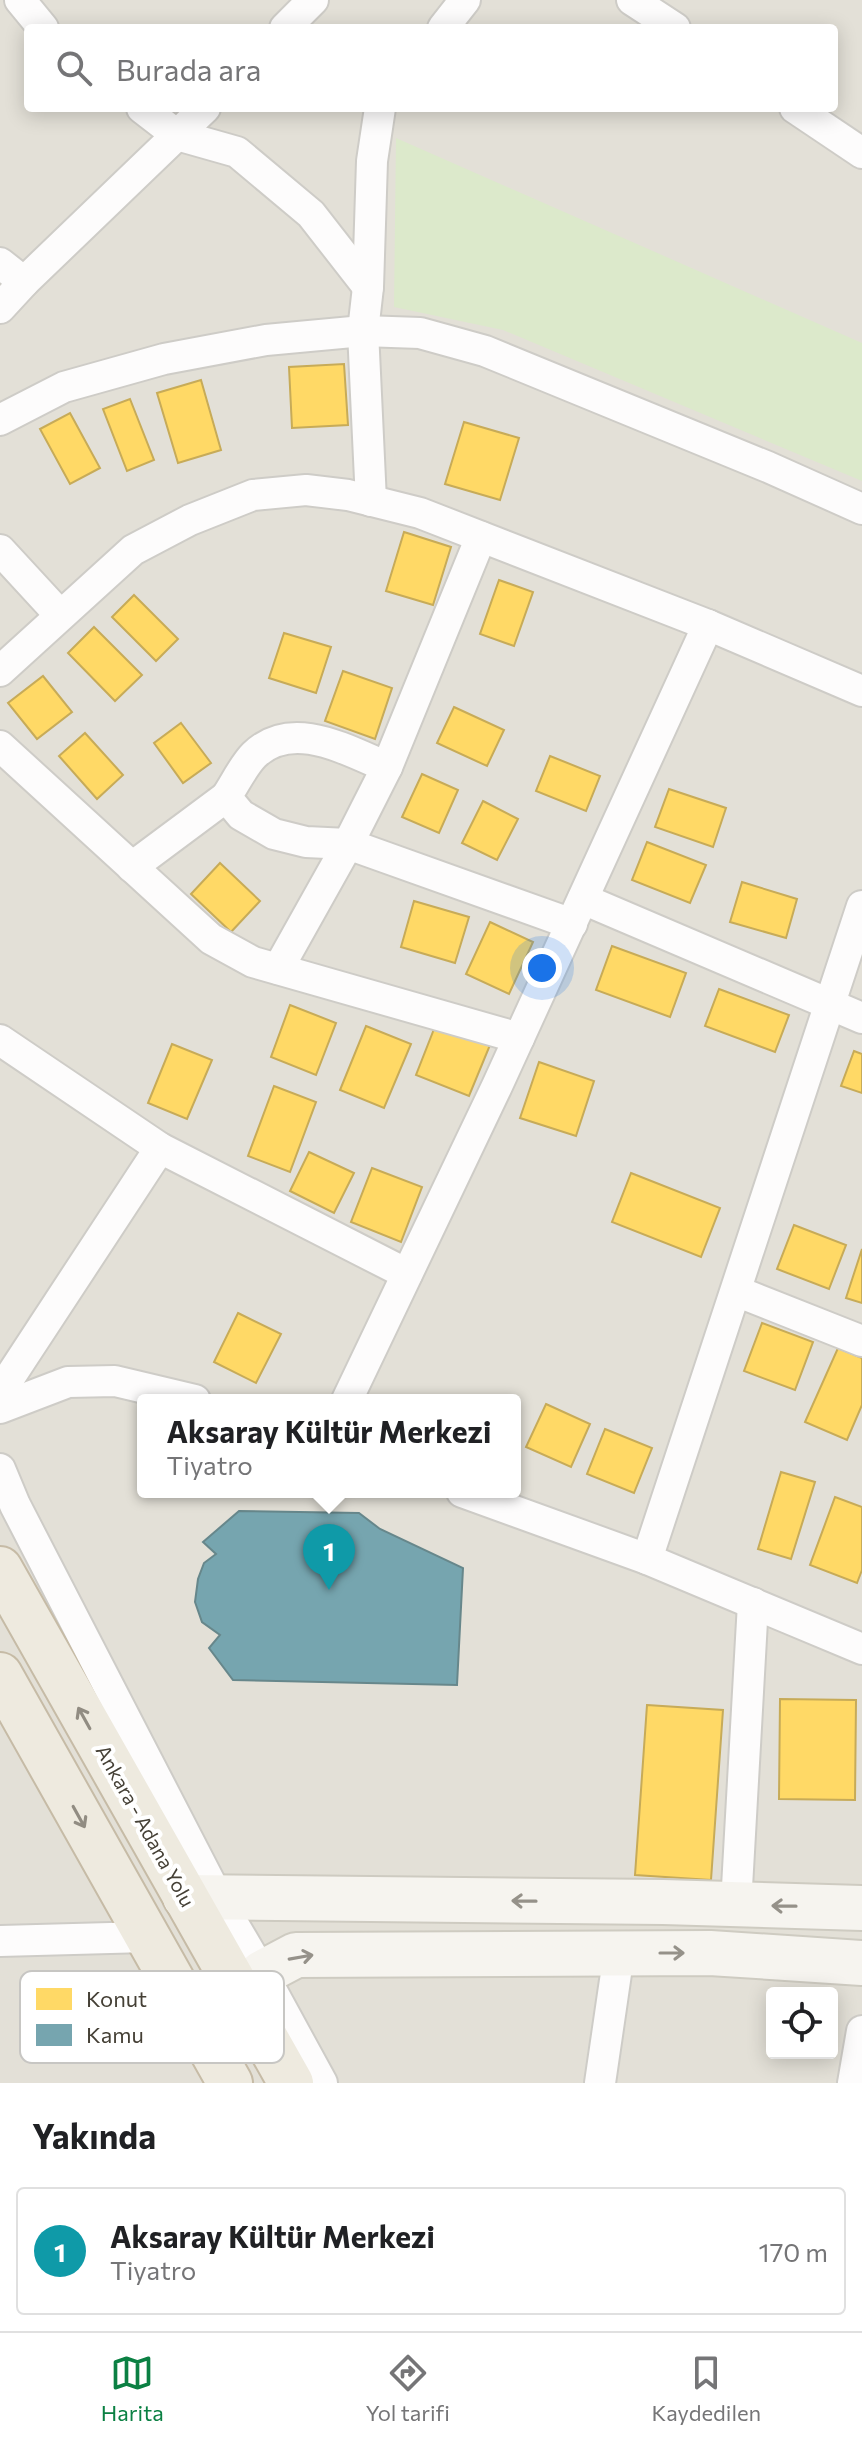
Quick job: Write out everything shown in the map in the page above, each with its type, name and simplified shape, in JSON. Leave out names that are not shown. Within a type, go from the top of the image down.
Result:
[{"type":"highway","name":"Ankara - Adana Yolu","points":[[0,1569],[244,1971]]},
{"type":"highway","points":[[0,1675],[166,1971]]},
{"type":"highway","points":[[219,2063],[230,2083]]},
{"type":"highway","name":"Ankara - Adana Yolu","points":[[283,2063],[291,2083]]},
{"type":"main road","points":[[201,1898],[862,1908]]},
{"type":"main road","points":[[277,1971],[296,1955],[710,1953],[862,1963]]},
{"type":"street","points":[[20,0],[40,24]]},
{"type":"street","points":[[289,24],[313,0]]},
{"type":"street","points":[[446,24],[465,0]]},
{"type":"street","points":[[632,0],[669,24]]},
{"type":"street","points":[[147,112],[177,135],[237,152],[311,214],[368,287]]},
{"type":"street","points":[[0,308],[201,112]]},
{"type":"street","points":[[371,501],[363,331],[368,287],[372,161],[379,112]]},
{"type":"street","points":[[801,112],[862,153]]},
{"type":"street","points":[[0,263],[24,282]]},
{"type":"street","points":[[0,420],[64,387],[164,359],[266,340],[363,331],[420,333],[485,351],[768,467],[862,509]]},
{"type":"street","points":[[0,671],[133,550],[190,520],[253,495],[306,490],[348,495],[420,513],[708,625],[862,691]]},
{"type":"street","points":[[278,969],[387,767],[481,537]]},
{"type":"street","points":[[0,550],[60,615]]},
{"type":"street","points":[[350,1394],[578,912],[708,625]]},
{"type":"street","points":[[132,867],[226,797],[252,757],[271,742],[290,738],[320,740],[387,767]]},
{"type":"street","points":[[0,746],[211,939],[253,962],[519,1038]]},
{"type":"street","points":[[226,797],[241,815],[274,834],[306,842],[348,844],[578,912],[831,1003],[862,1018]]},
{"type":"street","points":[[647,1559],[862,906]]},
{"type":"street","points":[[0,1040],[160,1148],[407,1274]]},
{"type":"street","points":[[0,1392],[160,1148]]},
{"type":"street","points":[[736,1291],[862,1341]]},
{"type":"street","points":[[0,1408],[68,1382],[115,1381],[170,1394]]},
{"type":"street","points":[[0,1469],[201,1898]]},
{"type":"street","points":[[479,1498],[647,1559],[862,1649]]},
{"type":"street","points":[[736,1905],[753,1603]]},
{"type":"street","points":[[0,1941],[147,1937]]},
{"type":"street","points":[[600,2083],[619,1953]]},
{"type":"street","points":[[284,2030],[322,2083]]},
{"type":"street","points":[[853,2083],[862,2031]]},
{"type":"shaded area","points":[[0,0],[862,0],[862,2083],[0,2083]]},
{"type":"green space","points":[[396,138],[862,343],[862,481],[503,330],[394,307]]},
{"type":"building: Konut","points":[[344,364],[348,425],[292,428],[289,367]]},
{"type":"building: Konut","points":[[201,380],[221,450],[178,463],[157,393]]},
{"type":"building: Konut","points":[[130,399],[154,460],[127,471],[103,409]]},
{"type":"building: Konut","points":[[70,413],[100,468],[70,484],[40,429]]},
{"type":"building: Konut","points":[[464,422],[519,438],[500,500],[445,484]]},
{"type":"building: Konut","points":[[404,532],[451,547],[433,605],[386,591]]},
{"type":"building: Konut","points":[[499,580],[533,592],[514,646],[480,634]]},
{"type":"building: Konut","points":[[134,595],[178,639],[156,661],[112,617]]},
{"type":"building: Konut","points":[[94,627],[142,675],[115,701],[68,653]]},
{"type":"building: Konut","points":[[284,633],[331,647],[316,693],[269,678]]},
{"type":"building: Konut","points":[[343,671],[392,688],[375,739],[325,721]]},
{"type":"building: Konut","points":[[43,676],[72,712],[37,739],[8,703]]},
{"type":"building: Konut","points":[[454,707],[504,730],[487,766],[437,743]]},
{"type":"building: Konut","points":[[181,723],[211,763],[183,783],[154,743]]},
{"type":"building: Konut","points":[[85,733],[123,775],[97,799],[59,756]]},
{"type":"building: Konut","points":[[550,756],[600,776],[586,811],[536,791]]},
{"type":"building: Konut","points":[[422,774],[458,790],[439,833],[402,817]]},
{"type":"building: Konut","points":[[669,789],[726,808],[713,847],[655,827]]},
{"type":"building: Konut","points":[[483,801],[518,819],[497,860],[462,843]]},
{"type":"building: Konut","points":[[647,842],[706,865],[690,903],[632,880]]},
{"type":"building: Konut","points":[[220,863],[260,901],[231,932],[191,894]]},
{"type":"building: Konut","points":[[742,882],[797,899],[786,938],[730,922]]},
{"type":"building: Konut","points":[[414,901],[469,917],[455,963],[401,947]]},
{"type":"building: Konut","points":[[490,922],[533,942],[509,994],[466,974]]},
{"type":"building: Konut","points":[[612,946],[686,973],[670,1017],[596,990]]},
{"type":"building: Konut","points":[[719,989],[789,1015],[775,1052],[705,1026]]},
{"type":"building: Konut","points":[[290,1005],[336,1023],[316,1075],[271,1057]]},
{"type":"building: Konut","points":[[436,1024],[490,1045],[469,1096],[416,1075]]},
{"type":"building: Konut","points":[[366,1026],[411,1044],[384,1108],[340,1090]]},
{"type":"building: Konut","points":[[172,1044],[212,1060],[187,1119],[148,1103]]},
{"type":"building: Konut","points":[[854,1051],[862,1054],[862,1093],[841,1086]]},
{"type":"building: Konut","points":[[539,1062],[594,1081],[576,1136],[520,1118]]},
{"type":"building: Konut","points":[[274,1086],[316,1102],[290,1172],[248,1156]]},
{"type":"building: Konut","points":[[309,1152],[354,1173],[334,1213],[290,1191]]},
{"type":"building: Konut","points":[[372,1168],[422,1187],[401,1242],[351,1222]]},
{"type":"building: Konut","points":[[631,1173],[720,1208],[701,1257],[612,1222]]},
{"type":"building: Konut","points":[[794,1225],[846,1245],[829,1289],[777,1269]]},
{"type":"building: Konut","points":[[862,1249],[862,1303],[846,1298]]},
{"type":"building: Konut","points":[[238,1313],[281,1334],[256,1383],[214,1362]]},
{"type":"building: Konut","points":[[762,1323],[813,1342],[795,1390],[744,1371]]},
{"type":"building: Konut","points":[[838,1348],[862,1358],[862,1405],[847,1440],[805,1422]]},
{"type":"building: Konut","points":[[546,1404],[590,1424],[571,1467],[526,1447]]},
{"type":"building: Konut","points":[[605,1429],[652,1448],[634,1493],[587,1474]]},
{"type":"building: Konut","points":[[781,1472],[815,1482],[791,1559],[758,1549]]},
{"type":"building: Konut","points":[[835,1497],[862,1507],[862,1570],[857,1583],[810,1565]]},
{"type":"building: Konut","points":[[780,1699],[856,1700],[855,1800],[779,1799]]},
{"type":"building: Konut","points":[[647,1705],[723,1710],[711,1880],[635,1875]]},
{"type":"building: Kamu","points":[[239,1511],[359,1513],[380,1529],[463,1568],[457,1685],[233,1680],[209,1648],[220,1635],[202,1622],[195,1602],[204,1563],[216,1554],[203,1542]]},
{"type":"place","name":"Aksaray Kültür Merkezi","points":[[329,1590]]}]
